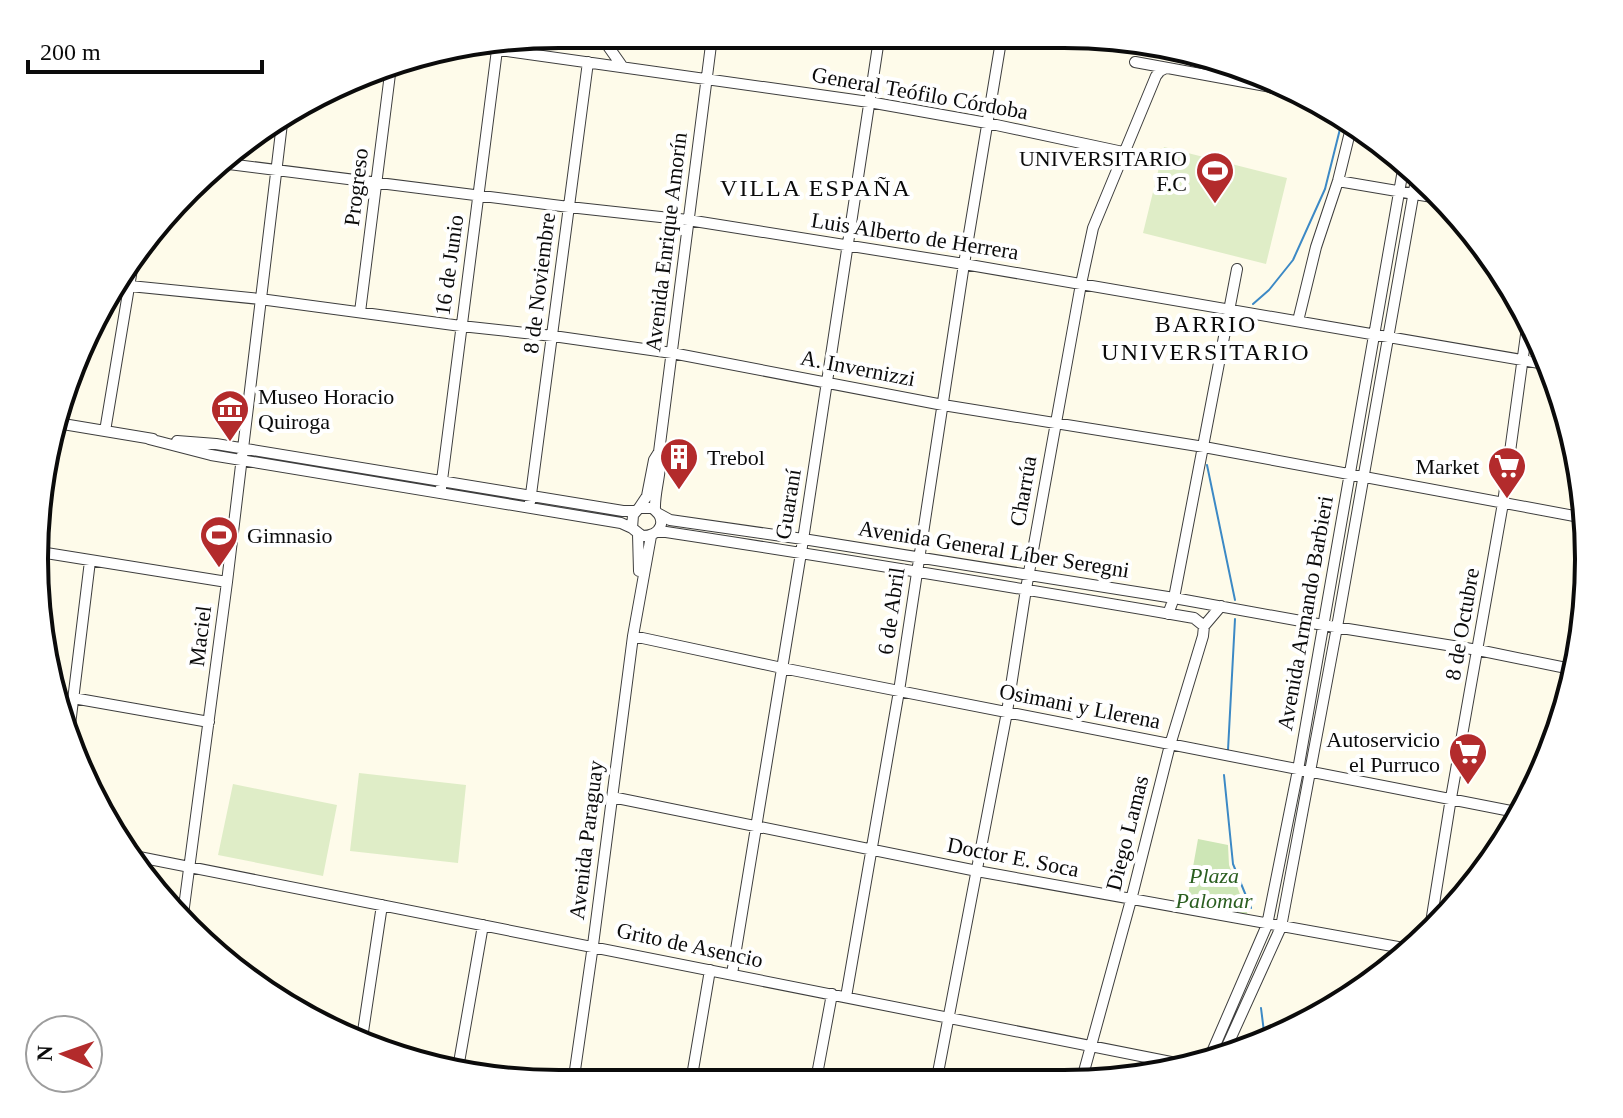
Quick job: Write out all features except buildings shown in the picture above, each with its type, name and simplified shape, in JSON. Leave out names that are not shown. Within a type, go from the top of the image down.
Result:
[{"type":"street","points":[[609,48],[622,66]]},
{"type":"street","name":"Avenida Enrique Amorín","points":[[657,512],[655,498],[661,462],[659,452],[711,48]]},
{"type":"street","name":"Guaraní","points":[[732,974],[801,553],[878,48]]},
{"type":"street","name":"6 de Abril","points":[[846,997],[899,691],[1000,48]]},
{"type":"street","name":"General Teófilo Córdoba","points":[[519,50],[869,102],[1123,152]]},
{"type":"street","name":"16 de Junio","points":[[440,494],[497,52]]},
{"type":"street","name":"8 de Noviembre","points":[[529,508],[588,62]]},
{"type":"street","points":[[1135,62],[1242,80]]},
{"type":"street","name":"Charrúa","points":[[938,1070],[1007,712],[1028,576],[1093,228],[1156,76],[1166,68]]},
{"type":"street","name":"Progreso","points":[[360,312],[390,77]]},
{"type":"street","name":"Maciel","points":[[184,905],[227,582],[281,130]]},
{"type":"street","points":[[1298,321],[1349,135]]},
{"type":"street","name":"Luis Alberto de Herrera","points":[[235,165],[688,220],[1536,362]]},
{"type":"street","name":"Avenida Armando Barbieri","points":[[1214,1047],[1267,925],[1298,770],[1402,176]]},
{"type":"street","points":[[1338,181],[1422,196]]},
{"type":"street","name":"Avenida Armando Barbieri","points":[[1229,1043],[1281,927],[1414,188]]},
{"type":"street","points":[[1168,614],[1174,598],[1237,269]]},
{"type":"street","name":"A. Invernizzi","points":[[127,285],[260,299],[672,353],[943,405],[1204,447],[1573,516]]},
{"type":"street","points":[[105,431],[123,292]]},
{"type":"street","name":"8 de Octubre","points":[[1433,912],[1503,503],[1525,340]]},
{"type":"street","points":[[66,424],[149,439],[211,455],[621,523],[647,537],[654,534],[661,524],[657,512],[648,507],[623,511],[242,448],[149,439]]},
{"type":"street","name":"Avenida Enrique Amorín","points":[[637,510],[647,496],[654,460],[659,452]]},
{"type":"street","points":[[635,531],[631,519],[637,510]]},
{"type":"street","name":"Avenida General Líber Seregni","points":[[657,512],[670,520],[1174,598],[1563,667]]},
{"type":"street","name":"Avenida Paraguay","points":[[635,531],[639,554],[638,601]]},
{"type":"street","name":"Avenida General Líber Seregni","points":[[654,534],[666,532],[1026,589],[1194,618],[1204,626]]},
{"type":"street","name":"Avenida Paraguay","points":[[575,1070],[638,601],[654,534]]},
{"type":"street","points":[[48,553],[227,582]]},
{"type":"street","points":[[71,712],[90,561]]},
{"type":"street","name":"Diego Lamas","points":[[1084,1069],[1204,626],[1221,606]]},
{"type":"street","name":"Osimani y Llerena","points":[[633,636],[1509,810]]},
{"type":"street","points":[[73,698],[209,722]]},
{"type":"street","name":"Doctor E. Soca","points":[[612,797],[977,871],[1396,947]]},
{"type":"street","name":"Grito de Asencio","points":[[145,858],[1163,1060]]},
{"type":"street","points":[[363,1031],[382,905]]},
{"type":"street","points":[[459,1060],[483,925]]},
{"type":"street","points":[[693,1070],[710,970]]},
{"type":"street","points":[[818,1070],[832,994]]},
{"type":"green space","name":"UNIVERSITARIO F.C","points":[[1164,147],[1287,178],[1266,264],[1143,233]]},
{"type":"green space","points":[[359,773],[466,785],[458,863],[350,851]]},
{"type":"green space","points":[[233,784],[337,805],[323,876],[218,855]]},
{"type":"green space","name":"Plaza Palomar","points":[[1198,839],[1228,845],[1229,865],[1249,918],[1186,906]]},
{"type":"waterway","points":[[1253,304],[1269,290],[1293,260],[1325,189],[1340,129]]},
{"type":"waterway","points":[[1207,465],[1235,600]]},
{"type":"waterway","points":[[1228,750],[1235,619]]},
{"type":"waterway","points":[[1224,775],[1233,864],[1251,908]]},
{"type":"waterway","points":[[1261,1008],[1264,1029]]},
{"type":"place","name":"UNIVERSITARIO F.C","points":[[1215,205]]},
{"type":"place","name":"Museo Horacio Quiroga","points":[[230,443]]},
{"type":"place","name":"Trebol","points":[[679,491]]},
{"type":"place","name":"Market","points":[[1507,500]]},
{"type":"place","name":"Gimnasio","points":[[219,569]]},
{"type":"place","name":"Autoservicio el Purruco","points":[[1468,786]]},
{"type":"district","name":"VILLA ESPAÑA","points":[[816,188]]},
{"type":"district","name":"BARRIO UNIVERSITARIO","points":[[1206,338]]}]
